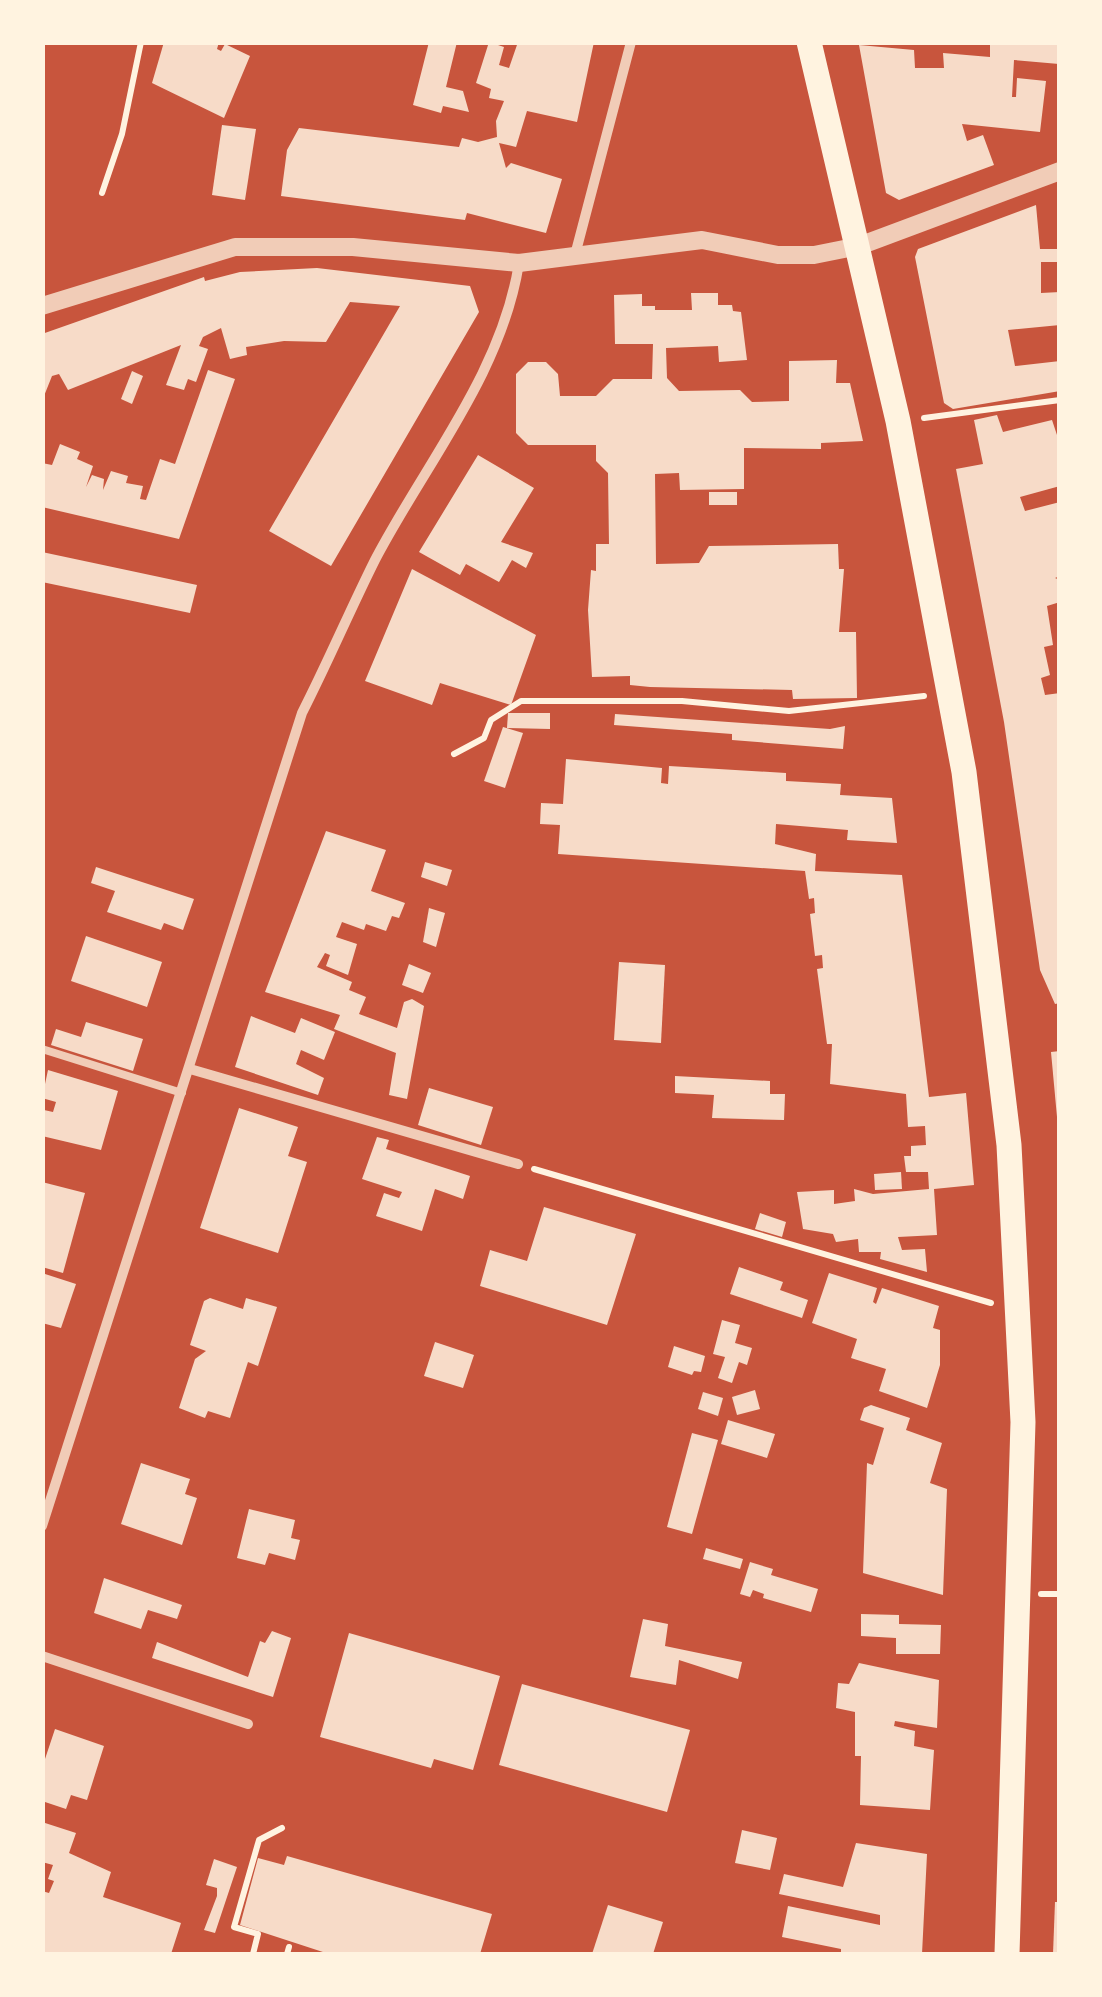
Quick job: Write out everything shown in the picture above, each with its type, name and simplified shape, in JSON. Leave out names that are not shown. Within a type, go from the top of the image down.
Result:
[{"type":"main road","points":[[809,42],[898,421],[949,692],[987,954],[1009,1146],[1020,1309],[1020,1593],[1007,1954]]},
{"type":"street","points":[[576,256],[630,42]]},
{"type":"street","points":[[42,306],[235,247],[353,247],[519,263],[702,240],[778,256],[814,255],[859,246],[1060,171]]},
{"type":"street","points":[[42,1526],[302,712],[343,636],[374,562],[486,368],[514,294],[519,263]]},
{"type":"street","points":[[190,1069],[518,1164]]},
{"type":"street","points":[[42,1656],[248,1724]]},
{"type":"lane","points":[[42,1049],[182,1092]]},
{"type":"path","points":[[102,193],[122,134],[141,42]]},
{"type":"path","points":[[898,421],[1060,400]]},
{"type":"path","points":[[454,754],[484,738],[491,720],[521,701],[682,701],[789,712],[949,692]]},
{"type":"path","points":[[518,1164],[744,1234],[753,1232],[1020,1309]]},
{"type":"path","points":[[253,1954],[258,1934],[234,1927],[259,1840],[282,1828]]},
{"type":"building","points":[[164,42],[219,42],[217,49],[221,51],[225,44],[250,56],[224,118],[152,83]]},
{"type":"building","points":[[429,42],[457,42],[446,87],[463,91],[469,112],[443,106],[441,113],[413,105]]},
{"type":"building","points":[[489,42],[504,47],[499,65],[509,68],[518,42],[594,42],[577,122],[527,111],[516,147],[499,143],[506,168],[511,163],[562,179],[546,233],[467,213],[465,220],[281,196],[287,150],[299,128],[459,147],[462,138],[478,142],[497,137],[496,121],[504,101],[489,98],[491,89],[476,83]]},
{"type":"building","points":[[990,42],[1060,42],[1059,64],[1014,60],[1012,97],[1016,97],[1017,78],[1046,81],[1040,132],[962,124],[967,141],[983,135],[994,165],[899,200],[886,193],[859,45],[914,50],[915,68],[944,68],[943,53],[990,57]]},
{"type":"building","points":[[222,125],[256,129],[245,200],[212,195]]},
{"type":"building","points":[[1036,205],[1040,249],[1060,249],[1060,262],[1041,262],[1041,293],[1060,292],[1060,325],[1008,330],[1015,366],[1060,361],[1060,391],[953,409],[944,403],[915,257],[918,249]]},
{"type":"building","points":[[317,268],[470,286],[479,312],[331,566],[269,531],[400,306],[350,302],[326,342],[284,341],[246,347],[247,355],[230,359],[221,328],[203,337],[199,346],[208,349],[196,382],[188,379],[184,390],[166,385],[181,345],[68,390],[59,374],[52,376],[42,401],[42,334],[204,277],[205,281],[240,272]]},
{"type":"building","points":[[691,293],[718,293],[718,305],[732,305],[733,311],[741,312],[747,360],[719,362],[718,346],[666,348],[667,378],[679,391],[740,390],[752,402],[789,401],[789,361],[837,360],[836,383],[850,383],[863,441],[821,443],[821,449],[744,448],[744,489],[680,490],[679,473],[655,474],[656,564],[699,563],[709,546],[838,544],[839,569],[844,569],[839,632],[856,632],[857,698],[793,699],[792,690],[650,687],[630,685],[630,676],[592,677],[588,610],[591,570],[596,571],[596,544],[609,544],[608,473],[596,461],[596,445],[528,445],[516,433],[516,374],[528,362],[546,362],[558,374],[560,396],[596,396],[613,379],[652,379],[653,344],[615,344],[614,295],[642,294],[642,306],[655,306],[655,310],[692,310]]},
{"type":"building","points":[[208,370],[235,379],[179,539],[42,507],[42,463],[52,465],[60,444],[80,452],[77,459],[93,466],[86,487],[92,475],[104,479],[103,490],[111,471],[128,476],[126,483],[143,486],[140,499],[146,500],[160,459],[175,464]]},
{"type":"building","points":[[132,371],[143,376],[132,404],[121,399]]},
{"type":"building","points":[[997,415],[1003,432],[1052,420],[1060,444],[1060,486],[1020,497],[1025,511],[1060,502],[1060,576],[1055,578],[1060,580],[1060,602],[1047,606],[1053,645],[1044,647],[1050,675],[1041,678],[1045,695],[1060,693],[1060,1003],[1055,1004],[1040,970],[1004,722],[956,469],[983,464],[974,420]]},
{"type":"building","points":[[478,455],[534,488],[501,542],[533,553],[526,568],[512,560],[499,582],[466,564],[460,575],[419,552]]},
{"type":"building","points":[[709,492],[737,492],[737,505],[709,505]]},
{"type":"building","points":[[42,552],[197,585],[190,613],[42,582]]},
{"type":"building","points":[[412,569],[536,635],[511,705],[440,683],[432,705],[365,681]]},
{"type":"building","points":[[508,713],[550,713],[550,729],[507,728]]},
{"type":"building","points":[[615,714],[830,729],[845,726],[843,749],[732,740],[732,734],[614,725]]},
{"type":"building","points":[[503,727],[523,733],[505,788],[484,781]]},
{"type":"building","points":[[566,759],[662,768],[661,783],[668,784],[669,766],[786,773],[786,781],[841,784],[840,795],[892,798],[897,843],[847,840],[848,830],[776,824],[775,844],[816,854],[815,871],[902,875],[929,1097],[966,1093],[974,1185],[934,1189],[937,1235],[898,1237],[902,1250],[925,1249],[927,1272],[880,1259],[881,1252],[859,1252],[858,1239],[836,1242],[833,1234],[803,1229],[797,1192],[834,1190],[834,1204],[855,1201],[854,1189],[873,1194],[929,1189],[928,1172],[906,1172],[904,1156],[911,1156],[911,1146],[926,1145],[925,1126],[908,1127],[906,1094],[830,1084],[832,1044],[827,1044],[817,969],[823,968],[822,955],[815,956],[810,914],[815,913],[814,898],[809,899],[805,871],[558,854],[560,825],[540,824],[541,803],[563,804]]},
{"type":"building","points":[[326,831],[386,850],[371,891],[405,903],[399,918],[392,916],[386,931],[366,924],[364,930],[342,922],[336,937],[357,944],[348,975],[326,966],[330,955],[325,953],[317,967],[352,982],[349,990],[366,997],[359,1014],[397,1028],[404,1002],[412,999],[424,1006],[407,1099],[389,1095],[396,1053],[334,1029],[340,1015],[265,992]]},
{"type":"building","points":[[425,862],[452,870],[447,886],[421,877]]},
{"type":"building","points":[[96,867],[194,899],[183,930],[164,923],[161,930],[107,912],[115,891],[91,883]]},
{"type":"building","points":[[429,908],[445,913],[436,947],[423,942]]},
{"type":"building","points":[[86,936],[162,962],[147,1007],[71,981]]},
{"type":"building","points":[[619,962],[665,965],[661,1043],[614,1040]]},
{"type":"building","points":[[409,964],[431,973],[423,993],[402,985]]},
{"type":"building","points":[[251,1016],[295,1033],[301,1018],[335,1032],[324,1060],[301,1050],[296,1064],[324,1078],[318,1095],[235,1067]]},
{"type":"building","points":[[86,1022],[143,1039],[133,1071],[51,1045],[56,1029],[81,1037]]},
{"type":"building","points":[[1060,1051],[1060,1117],[1057,1117],[1051,1052]]},
{"type":"building","points":[[48,1070],[118,1091],[101,1150],[42,1136],[44,1110],[53,1112],[56,1102],[42,1098]]},
{"type":"building","points":[[675,1076],[770,1081],[770,1094],[785,1094],[784,1120],[712,1118],[714,1095],[675,1093]]},
{"type":"building","points":[[429,1088],[493,1107],[481,1145],[418,1125]]},
{"type":"building","points":[[239,1108],[298,1127],[288,1156],[307,1162],[278,1253],[200,1228]]},
{"type":"building","points":[[377,1137],[389,1140],[386,1149],[470,1176],[463,1199],[435,1189],[422,1231],[376,1216],[384,1193],[399,1198],[402,1192],[362,1179]]},
{"type":"building","points":[[901,1172],[902,1189],[875,1190],[874,1174]]},
{"type":"building","points":[[42,1182],[85,1193],[63,1273],[42,1267]]},
{"type":"building","points":[[544,1207],[636,1234],[607,1325],[480,1286],[490,1250],[527,1261]]},
{"type":"building","points":[[760,1213],[786,1222],[782,1237],[755,1229]]},
{"type":"building","points":[[739,1267],[783,1282],[780,1290],[808,1300],[802,1318],[730,1294]]},
{"type":"building","points":[[42,1273],[76,1284],[61,1328],[42,1323]]},
{"type":"building","points":[[829,1273],[877,1288],[873,1302],[876,1304],[882,1288],[939,1306],[933,1328],[940,1330],[940,1365],[927,1408],[879,1391],[886,1369],[851,1358],[857,1339],[812,1323]]},
{"type":"building","points":[[210,1298],[243,1309],[246,1298],[277,1307],[258,1366],[248,1362],[230,1418],[208,1411],[205,1418],[179,1408],[195,1359],[206,1351],[190,1345],[204,1301]]},
{"type":"building","points":[[722,1320],[740,1325],[735,1343],[752,1348],[747,1365],[739,1362],[732,1383],[718,1378],[725,1357],[713,1354]]},
{"type":"building","points":[[435,1342],[474,1355],[463,1388],[424,1376]]},
{"type":"building","points":[[674,1346],[705,1356],[701,1372],[694,1371],[692,1375],[668,1367]]},
{"type":"building","points":[[755,1390],[760,1409],[737,1415],[732,1397]]},
{"type":"building","points":[[703,1392],[723,1398],[718,1416],[698,1409]]},
{"type":"building","points":[[871,1405],[910,1418],[906,1430],[942,1443],[930,1483],[947,1489],[943,1595],[863,1573],[867,1463],[873,1465],[884,1428],[860,1420],[864,1408]]},
{"type":"building","points":[[728,1420],[775,1434],[767,1458],[721,1444]]},
{"type":"building","points":[[692,1433],[718,1440],[692,1534],[667,1527]]},
{"type":"building","points":[[141,1463],[190,1479],[185,1494],[197,1498],[182,1545],[121,1524]]},
{"type":"building","points":[[249,1509],[295,1520],[291,1538],[300,1540],[295,1560],[269,1553],[265,1565],[237,1558]]},
{"type":"building","points":[[706,1548],[743,1559],[740,1569],[703,1559]]},
{"type":"building","points":[[750,1562],[773,1569],[771,1575],[818,1589],[811,1612],[763,1598],[764,1594],[753,1590],[750,1597],[740,1594]]},
{"type":"building","points":[[104,1578],[182,1605],[177,1619],[148,1610],[141,1629],[94,1613]]},
{"type":"building","points":[[861,1614],[899,1615],[899,1624],[941,1625],[940,1654],[896,1654],[896,1638],[861,1636]]},
{"type":"building","points":[[643,1619],[668,1624],[665,1646],[742,1662],[738,1679],[679,1660],[676,1685],[630,1677]]},
{"type":"building","points":[[272,1631],[291,1638],[273,1697],[152,1658],[157,1642],[248,1677],[260,1641],[265,1643]]},
{"type":"building","points":[[349,1633],[500,1676],[473,1770],[434,1759],[431,1768],[320,1737]]},
{"type":"building","points":[[859,1663],[939,1680],[937,1728],[895,1721],[894,1726],[915,1731],[914,1746],[934,1750],[930,1810],[860,1805],[861,1756],[855,1756],[855,1712],[836,1708],[838,1683],[849,1684]]},
{"type":"building","points":[[522,1684],[690,1730],[667,1812],[499,1765]]},
{"type":"building","points":[[55,1729],[104,1746],[87,1800],[71,1795],[66,1809],[42,1801],[42,1768]]},
{"type":"building","points":[[42,1822],[76,1833],[69,1853],[111,1872],[103,1897],[181,1923],[171,1954],[42,1954],[42,1891],[49,1893],[54,1881],[48,1879],[53,1865],[42,1862]]},
{"type":"building","points":[[742,1830],[777,1838],[770,1870],[735,1863]]},
{"type":"building","points":[[856,1843],[927,1854],[922,1954],[841,1954],[841,1949],[782,1937],[788,1906],[880,1925],[880,1915],[779,1894],[784,1874],[843,1887]]},
{"type":"building","points":[[287,1856],[492,1914],[480,1954],[329,1954],[240,1925],[258,1858],[284,1865]]},
{"type":"building","points":[[214,1859],[237,1867],[215,1933],[204,1930],[217,1896],[217,1888],[206,1885]]},
{"type":"building","points":[[1055,1902],[1060,1902],[1060,1954],[1053,1954]]},
{"type":"building","points":[[608,1905],[663,1922],[653,1954],[592,1954]]}]
